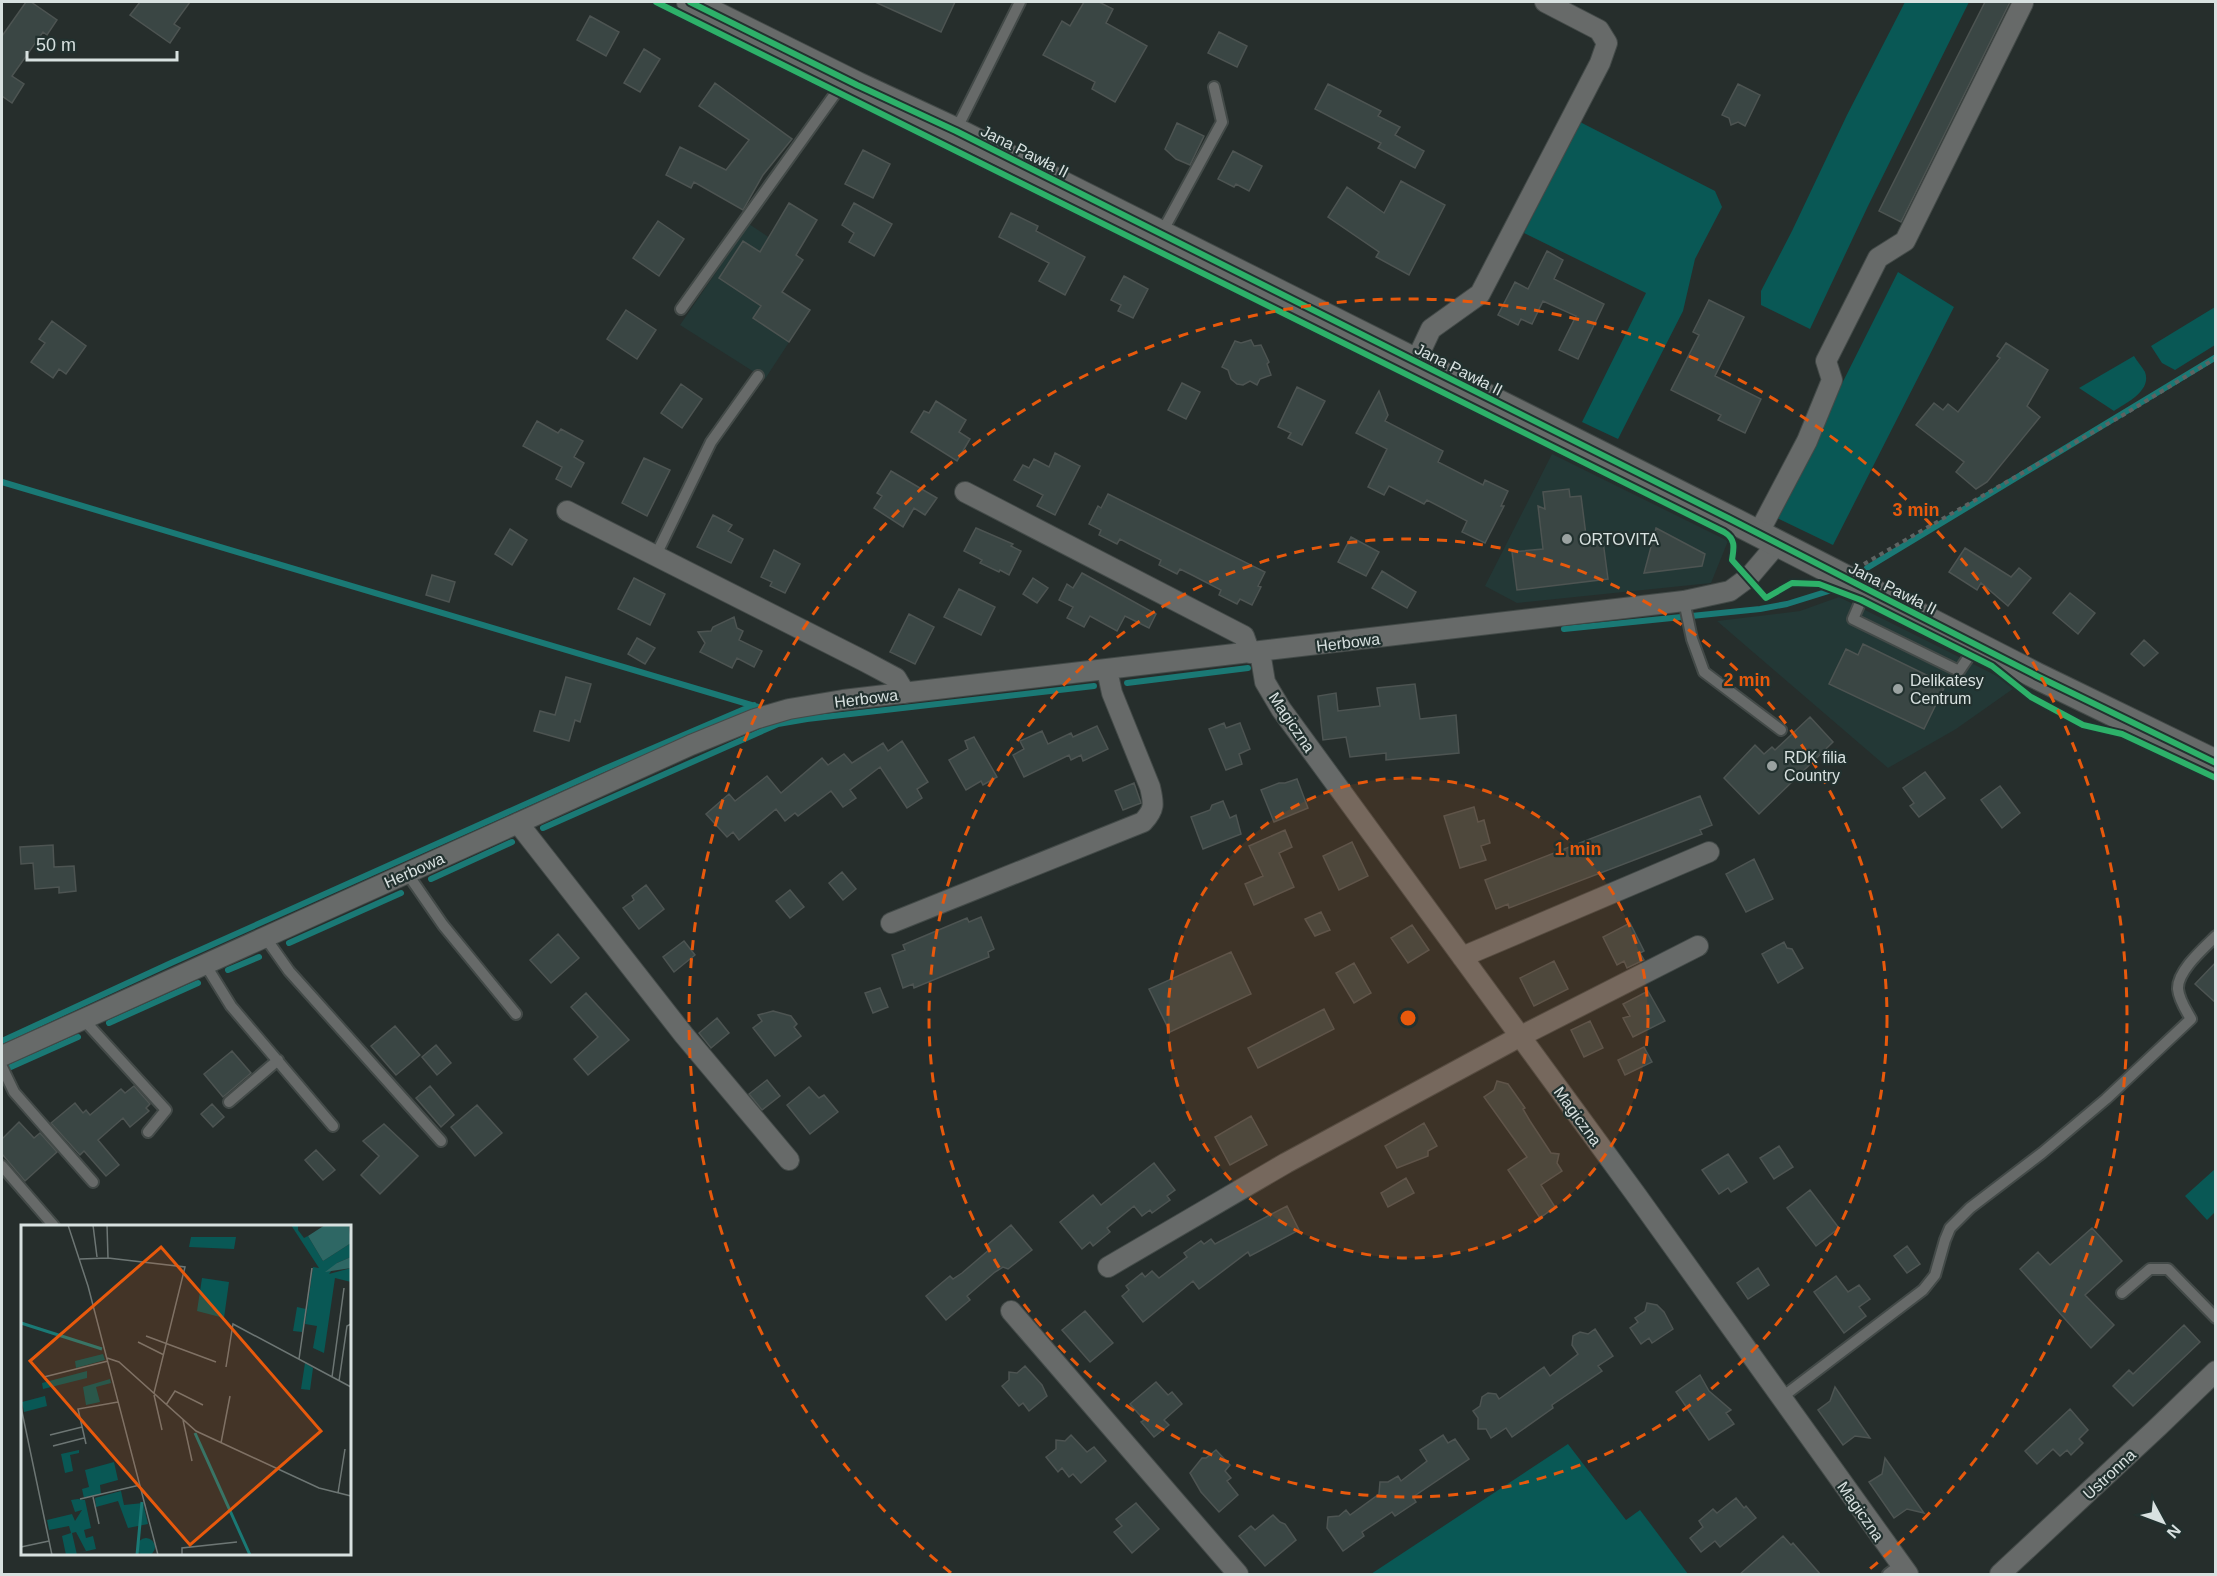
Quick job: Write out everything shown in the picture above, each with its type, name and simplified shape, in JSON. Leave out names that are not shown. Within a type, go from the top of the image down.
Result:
[{"type":"street","name":"Jana Pawła II","points":[[690,2],[717,8],[845,80],[956,131],[1767,539],[1861,579],[1976,646],[2216,763]]},
{"type":"street","points":[[1415,363],[1431,329],[1480,294],[1600,63],[1607,43],[1599,30],[1545,2]]},
{"type":"street","name":"Herbowa","points":[[2,1056],[691,745],[755,719],[789,709],[843,700],[1684,601],[1730,591],[1749,578],[1767,539],[1832,380],[1826,361],[1878,258],[1905,241],[2024,3]]},
{"type":"street","points":[[965,492],[1244,636],[1255,653]]},
{"type":"street","points":[[567,511],[875,666],[896,678],[905,693]]},
{"type":"street","name":"Magiczna","points":[[1255,653],[1265,682],[1281,709],[1637,1196],[1780,1398],[1898,1571]]},
{"type":"street","points":[[891,923],[1143,822],[1151,813],[1153,802],[1150,787],[1112,693],[1107,669]]},
{"type":"street","points":[[518,823],[684,1035],[789,1160]]},
{"type":"street","points":[[1462,957],[1709,852]]},
{"type":"street","points":[[1108,1266],[1286,1163],[1519,1037],[1698,946]]},
{"type":"street","points":[[1011,1311],[1238,1575]]},
{"type":"street","name":"Ustronna","points":[[2000,1575],[2216,1371]]},
{"type":"lane","points":[[956,131],[1020,2]]},
{"type":"lane","points":[[681,309],[845,80]]},
{"type":"lane","points":[[1161,234],[1222,122],[1214,87]]},
{"type":"lane","points":[[656,555],[711,442],[758,376]]},
{"type":"lane","points":[[1684,601],[1692,639],[1704,672],[1781,730]]},
{"type":"lane","points":[[407,873],[443,925],[516,1014]]},
{"type":"lane","points":[[1780,1398],[1923,1290],[1935,1275],[1950,1228],[1970,1208],[2070,1130],[2191,1019],[2181,1000],[2178,988],[2179,978],[2216,936]]},
{"type":"lane","points":[[265,937],[289,971],[441,1141]]},
{"type":"lane","points":[[205,964],[231,1006],[333,1126]]},
{"type":"lane","points":[[83,1019],[166,1110],[148,1132]]},
{"type":"lane","points":[[229,1102],[278,1060]]},
{"type":"lane","points":[[2,1067],[14,1092],[93,1182]]},
{"type":"lane","points":[[2,1166],[52,1225]]},
{"type":"lane","points":[[2122,1293],[2150,1269],[2168,1269],[2216,1318]]},
{"type":"path","points":[[1861,579],[2216,358]]},
{"type":"shaded area","points":[[1905,2],[1969,2],[1810,329],[1761,305],[1761,291]]},
{"type":"shaded area","points":[[1580,122],[1715,191],[1722,207],[1695,259],[1683,311],[1618,439],[1582,422],[1646,293],[1524,233]]},
{"type":"shaded area","points":[[749,224],[803,260],[782,292],[810,310],[765,379],[680,325]]},
{"type":"shaded area","points":[[1898,272],[1954,307],[1833,545],[1775,517]]},
{"type":"shaded area","points":[[2215,307],[2215,345],[2175,370],[2162,363],[2151,346]]},
{"type":"shaded area","points":[[2134,356],[2145,372],[2145,385],[2137,396],[2114,411],[2079,388]]},
{"type":"shaded area","points":[[1552,454],[1728,541],[1711,583],[1517,603],[1485,586]]},
{"type":"shaded area","points":[[1839,597],[2017,686],[1956,729],[1888,768],[1717,621],[1800,611]]},
{"type":"shaded area","points":[[2215,1169],[2215,1212],[2207,1220],[2185,1196]]},
{"type":"shaded area","points":[[1568,1444],[1626,1520],[1640,1510],[1688,1574],[1371,1574]]},
{"type":"building","points":[[26,2],[31,2],[57,20],[47,35],[43,32],[12,76],[24,84],[12,103],[2,96],[2,36]]},
{"type":"building","points":[[140,2],[190,2],[174,24],[180,28],[170,43],[130,15]]},
{"type":"building","points":[[875,2],[955,2],[941,32]]},
{"type":"building","points":[[1084,2],[1099,2],[1113,9],[1106,23],[1147,46],[1115,102],[1092,89],[1095,82],[1043,55],[1062,21],[1070,26]]},
{"type":"building","points":[[1985,2],[2010,2],[1901,222],[1879,211]]},
{"type":"building","points":[[590,16],[619,32],[606,56],[577,40]]},
{"type":"building","points":[[1219,32],[1247,46],[1237,67],[1208,53]]},
{"type":"building","points":[[644,49],[660,59],[640,92],[624,83]]},
{"type":"building","points":[[715,83],[792,139],[763,175],[743,210],[694,182],[691,188],[666,175],[680,147],[726,170],[749,140],[699,106]]},
{"type":"building","points":[[1328,84],[1381,111],[1378,116],[1400,127],[1395,135],[1424,151],[1415,168],[1378,148],[1381,143],[1315,109]]},
{"type":"building","points":[[1738,84],[1760,95],[1745,126],[1738,122],[1731,125],[1729,118],[1722,115]]},
{"type":"building","points":[[1177,123],[1204,136],[1190,165],[1176,159],[1165,149]]},
{"type":"building","points":[[863,150],[890,164],[873,198],[845,184]]},
{"type":"building","points":[[1233,151],[1262,166],[1249,191],[1236,184],[1234,187],[1218,179]]},
{"type":"building","points":[[1401,181],[1445,205],[1409,275],[1376,257],[1379,252],[1328,217],[1347,187],[1384,213]]},
{"type":"building","points":[[789,203],[817,220],[796,255],[803,260],[782,292],[810,310],[789,342],[753,318],[761,306],[719,278],[743,241],[760,252]]},
{"type":"building","points":[[854,203],[892,224],[874,256],[849,242],[854,233],[842,225]]},
{"type":"building","points":[[1011,213],[1038,226],[1036,231],[1085,257],[1065,295],[1039,281],[1049,263],[999,237]]},
{"type":"building","points":[[658,221],[684,239],[659,276],[633,258]]},
{"type":"building","points":[[1547,251],[1563,260],[1554,279],[1604,304],[1578,359],[1559,350],[1576,316],[1543,301],[1532,324],[1521,319],[1518,325],[1498,315],[1515,282],[1528,289]]},
{"type":"building","points":[[1124,276],[1148,289],[1133,318],[1118,311],[1121,305],[1111,300]]},
{"type":"building","points":[[1709,300],[1744,317],[1715,376],[1761,399],[1745,433],[1718,420],[1721,415],[1671,390],[1699,335],[1693,332]]},
{"type":"building","points":[[626,310],[656,330],[637,359],[607,339]]},
{"type":"building","points":[[52,321],[86,346],[66,374],[59,369],[53,378],[31,362],[45,343],[39,339]]},
{"type":"building","points":[[1251,340],[1254,346],[1261,345],[1269,362],[1267,364],[1271,375],[1260,379],[1257,385],[1250,381],[1243,385],[1237,384],[1231,379],[1228,370],[1222,367],[1235,341],[1241,343]]},
{"type":"building","points":[[2006,343],[2048,370],[2027,406],[2040,417],[1987,482],[1976,489],[1956,472],[1964,462],[1916,425],[1934,403],[1943,410],[1948,404],[1958,412],[2000,358],[1997,356]]},
{"type":"building","points":[[1182,383],[1200,392],[1186,419],[1168,410]]},
{"type":"building","points":[[681,384],[702,399],[682,428],[661,413]]},
{"type":"building","points":[[1297,387],[1325,401],[1302,445],[1288,438],[1291,433],[1278,427]]},
{"type":"building","points":[[1379,391],[1388,415],[1385,421],[1443,451],[1438,462],[1483,485],[1485,480],[1508,491],[1501,506],[1504,506],[1485,543],[1462,532],[1467,521],[1427,500],[1424,504],[1389,486],[1384,495],[1368,487],[1387,449],[1356,433]]},
{"type":"building","points":[[936,401],[966,420],[959,432],[970,439],[957,461],[911,432],[924,411],[929,413]]},
{"type":"building","points":[[537,421],[558,433],[561,429],[583,441],[574,457],[584,463],[571,487],[556,479],[562,467],[523,446]]},
{"type":"building","points":[[1055,453],[1080,466],[1055,515],[1037,506],[1043,495],[1014,480],[1023,465],[1029,468],[1034,459],[1049,467]]},
{"type":"building","points":[[644,458],[670,470],[647,516],[622,503]]},
{"type":"building","points":[[891,471],[937,498],[925,515],[914,508],[903,527],[874,508],[882,496],[877,493]]},
{"type":"building","name":"ORTOVITA","points":[[1569,489],[1570,497],[1581,496],[1587,543],[1603,541],[1608,579],[1517,590],[1512,552],[1543,549],[1538,506],[1545,509],[1543,492]]},
{"type":"building","points":[[1108,494],[1265,572],[1252,605],[1240,599],[1237,604],[1219,595],[1221,590],[1180,569],[1177,574],[1159,565],[1161,560],[1120,539],[1117,544],[1099,535],[1101,530],[1089,524],[1098,506],[1101,508]]},
{"type":"building","points":[[713,515],[732,525],[728,531],[743,539],[731,563],[697,547]]},
{"type":"building","points":[[976,528],[1013,544],[1011,546],[1021,551],[1009,575],[980,563],[982,560],[964,551]]},
{"type":"building","points":[[1656,528],[1705,554],[1702,566],[1644,573]]},
{"type":"building","points":[[510,529],[527,540],[512,565],[495,554]]},
{"type":"building","points":[[1351,537],[1379,552],[1366,576],[1338,562]]},
{"type":"building","points":[[1965,548],[2011,577],[2019,568],[2031,578],[2008,606],[1981,583],[1977,590],[1949,572]]},
{"type":"building","points":[[774,550],[800,564],[785,593],[770,586],[772,582],[761,577]]},
{"type":"building","points":[[1382,571],[1416,592],[1407,608],[1372,588]]},
{"type":"building","points":[[1082,573],[1156,614],[1149,628],[1125,616],[1117,631],[1090,616],[1084,627],[1067,618],[1073,607],[1059,600],[1067,584],[1073,588]]},
{"type":"building","points":[[432,575],[455,582],[449,602],[426,595]]},
{"type":"building","points":[[634,578],[665,594],[650,625],[618,609]]},
{"type":"building","points":[[1033,578],[1048,588],[1037,603],[1023,594]]},
{"type":"building","points":[[959,589],[995,607],[981,635],[944,617]]},
{"type":"building","points":[[2070,593],[2095,613],[2078,634],[2053,613]]},
{"type":"building","points":[[909,614],[934,627],[915,664],[890,652]]},
{"type":"building","points":[[734,617],[737,628],[743,631],[739,640],[762,651],[754,667],[737,658],[732,668],[700,652],[705,643],[698,632],[711,631],[713,627]]},
{"type":"building","points":[[637,638],[655,648],[645,664],[628,654]]},
{"type":"building","points":[[2144,640],[2158,653],[2144,666],[2131,654]]},
{"type":"building","points":[[1863,644],[1939,681],[1937,685],[1944,688],[1924,729],[1829,684],[1846,649],[1858,655]]},
{"type":"building","points":[[566,677],[591,684],[580,722],[575,720],[569,741],[534,731],[540,711],[555,715]]},
{"type":"building","points":[[1415,684],[1420,719],[1456,715],[1459,753],[1386,760],[1386,753],[1350,757],[1346,737],[1323,740],[1318,696],[1336,693],[1338,711],[1380,706],[1377,688]]},
{"type":"building","name":"RDK filia Country","points":[[1810,717],[1833,742],[1759,814],[1724,778],[1755,745],[1764,754],[1772,747],[1775,750]]},
{"type":"building","points":[[1224,723],[1226,728],[1240,723],[1250,749],[1239,754],[1242,764],[1226,770],[1209,729]]},
{"type":"building","points":[[1097,726],[1108,749],[1083,761],[1081,755],[1071,760],[1069,755],[1024,777],[1013,755],[1024,749],[1020,741],[1042,731],[1048,744],[1071,733],[1073,737]]},
{"type":"building","points":[[974,737],[997,777],[983,785],[981,781],[966,790],[949,760],[968,749],[965,741]]},
{"type":"building","points":[[902,741],[928,782],[917,789],[922,798],[907,808],[880,767],[850,790],[856,798],[843,807],[831,791],[798,816],[795,813],[785,821],[776,809],[739,840],[733,832],[727,837],[706,814],[729,794],[735,801],[767,776],[781,793],[822,758],[828,765],[844,754],[852,763],[883,743],[888,751]]},
{"type":"building","points":[[1925,772],[1945,798],[1919,817],[1910,806],[1914,803],[1903,788]]},
{"type":"building","points":[[1297,779],[1308,808],[1274,822],[1261,790]]},
{"type":"building","points":[[1134,783],[1141,803],[1123,810],[1115,791]]},
{"type":"building","points":[[2000,786],[2020,813],[2002,828],[1981,800]]},
{"type":"building","points":[[1700,796],[1712,825],[1700,830],[1702,834],[1509,908],[1508,904],[1496,909],[1485,880]]},
{"type":"building","points":[[1223,801],[1230,818],[1236,815],[1241,834],[1203,849],[1191,817],[1210,810],[1212,805]]},
{"type":"building","points":[[1474,807],[1478,822],[1484,820],[1490,843],[1481,846],[1486,860],[1460,868],[1444,816]]},
{"type":"building","points":[[1285,830],[1292,847],[1279,853],[1294,887],[1254,905],[1245,884],[1263,876],[1249,846]]},
{"type":"building","points":[[1352,842],[1368,876],[1339,890],[1323,856]]},
{"type":"building","points":[[53,845],[54,867],[74,866],[76,891],[59,893],[59,887],[35,889],[33,863],[21,864],[20,847]]},
{"type":"building","points":[[1754,859],[1773,899],[1746,912],[1726,874]]},
{"type":"building","points":[[842,872],[856,889],[843,900],[829,883]]},
{"type":"building","points":[[646,885],[664,909],[639,929],[623,908],[634,900],[632,896]]},
{"type":"building","points":[[790,890],[804,907],[790,918],[776,901]]},
{"type":"building","points":[[1321,912],[1330,930],[1315,936],[1305,919]]},
{"type":"building","points":[[981,917],[994,949],[988,952],[989,957],[914,988],[913,984],[903,988],[892,955],[905,950],[903,945],[967,918],[969,922]]},
{"type":"building","points":[[1630,923],[1644,951],[1640,953],[1644,960],[1627,968],[1624,961],[1617,965],[1603,937]]},
{"type":"building","points":[[1412,925],[1429,950],[1408,963],[1391,938]]},
{"type":"building","points":[[558,934],[579,958],[551,983],[530,960]]},
{"type":"building","points":[[684,941],[695,955],[674,972],[663,957]]},
{"type":"building","points":[[1784,942],[1787,948],[1792,949],[1803,968],[1778,983],[1762,954]]},
{"type":"building","points":[[1231,952],[1251,994],[1170,1032],[1149,989]]},
{"type":"building","points":[[1554,961],[1568,989],[1534,1006],[1520,978]]},
{"type":"building","points":[[2216,962],[2216,1003],[2195,984]]},
{"type":"building","points":[[1354,963],[1371,993],[1354,1003],[1336,973]]},
{"type":"building","points":[[880,988],[888,1007],[873,1013],[865,993]]},
{"type":"building","points":[[1648,991],[1665,1021],[1633,1037],[1623,1018],[1630,1016],[1623,1004]]},
{"type":"building","points":[[586,993],[629,1040],[588,1075],[574,1059],[598,1037],[571,1007]]},
{"type":"building","points":[[1324,1009],[1334,1029],[1258,1068],[1248,1048]]},
{"type":"building","points":[[773,1011],[791,1016],[797,1024],[794,1027],[801,1036],[775,1056],[753,1028],[762,1021],[758,1015]]},
{"type":"building","points":[[717,1018],[729,1033],[711,1048],[699,1033]]},
{"type":"building","points":[[1590,1021],[1603,1048],[1584,1057],[1571,1030]]},
{"type":"building","points":[[395,1026],[420,1055],[396,1075],[371,1046]]},
{"type":"building","points":[[436,1045],[451,1063],[437,1075],[422,1057]]},
{"type":"building","points":[[1644,1047],[1652,1062],[1625,1075],[1618,1060]]},
{"type":"building","points":[[232,1051],[251,1073],[223,1097],[204,1074]]},
{"type":"building","points":[[767,1080],[780,1096],[762,1110],[749,1094]]},
{"type":"building","points":[[1497,1081],[1508,1084],[1551,1153],[1559,1154],[1557,1163],[1562,1171],[1541,1185],[1555,1207],[1540,1218],[1508,1170],[1527,1157],[1484,1097],[1494,1090]]},
{"type":"building","points":[[134,1086],[150,1104],[146,1108],[149,1111],[130,1127],[123,1118],[98,1140],[119,1165],[106,1176],[84,1151],[80,1155],[51,1123],[75,1103],[83,1113],[86,1110],[90,1115],[121,1089],[125,1093]]},
{"type":"building","points":[[430,1086],[454,1115],[441,1127],[416,1098]]},
{"type":"building","points":[[809,1087],[819,1098],[824,1095],[838,1112],[810,1134],[787,1105]]},
{"type":"building","points":[[212,1104],[224,1117],[213,1127],[201,1114]]},
{"type":"building","points":[[477,1105],[502,1133],[475,1156],[451,1127]]},
{"type":"building","points":[[1251,1116],[1267,1145],[1230,1165],[1215,1137]]},
{"type":"building","points":[[19,1122],[34,1138],[40,1133],[57,1152],[25,1181],[2,1154],[2,1139]]},
{"type":"building","points":[[1424,1123],[1437,1146],[1428,1151],[1428,1156],[1397,1168],[1385,1146]]},
{"type":"building","points":[[384,1124],[418,1156],[380,1194],[361,1175],[379,1156],[363,1141]]},
{"type":"building","points":[[1779,1146],[1793,1167],[1774,1179],[1760,1158]]},
{"type":"building","points":[[316,1150],[335,1170],[323,1180],[305,1160]]},
{"type":"building","points":[[1728,1154],[1747,1182],[1731,1192],[1728,1188],[1719,1194],[1702,1170]]},
{"type":"building","points":[[1154,1163],[1175,1190],[1167,1196],[1170,1200],[1152,1213],[1150,1210],[1142,1216],[1134,1206],[1107,1228],[1110,1232],[1093,1246],[1090,1242],[1082,1249],[1060,1222],[1093,1195],[1101,1205]]},
{"type":"building","points":[[1406,1178],[1414,1193],[1388,1207],[1381,1193]]},
{"type":"building","points":[[1810,1190],[1839,1228],[1816,1246],[1787,1208]]},
{"type":"building","points":[[1287,1206],[1299,1230],[1250,1256],[1248,1252],[1199,1289],[1193,1281],[1143,1322],[1122,1296],[1129,1290],[1126,1286],[1142,1273],[1145,1277],[1152,1271],[1159,1278],[1187,1257],[1184,1253],[1201,1241],[1204,1244],[1211,1239],[1215,1244]]},
{"type":"building","points":[[1011,1225],[1032,1250],[1008,1269],[1003,1267],[995,1272],[967,1296],[970,1300],[946,1320],[926,1296],[950,1276],[953,1279],[962,1273],[990,1249],[987,1245]]},
{"type":"building","points":[[2092,1228],[2122,1261],[2085,1295],[2114,1325],[2091,1348],[2020,1269],[2038,1252],[2050,1265]]},
{"type":"building","points":[[1907,1246],[1920,1264],[1907,1273],[1894,1256]]},
{"type":"building","points":[[1758,1268],[1769,1285],[1748,1299],[1737,1283]]},
{"type":"building","points":[[1836,1276],[1848,1292],[1859,1285],[1870,1299],[1859,1307],[1866,1316],[1844,1333],[1814,1292]]},
{"type":"building","points":[[1647,1303],[1657,1305],[1664,1312],[1673,1329],[1652,1343],[1649,1338],[1641,1344],[1630,1328],[1638,1322],[1635,1318],[1645,1311]]},
{"type":"building","points":[[1085,1311],[1113,1343],[1090,1362],[1062,1330]]},
{"type":"building","points":[[2184,1325],[2200,1342],[2133,1406],[2113,1386],[2129,1370],[2133,1374]]},
{"type":"building","points":[[1595,1329],[1613,1356],[1598,1366],[1602,1371],[1552,1405],[1553,1408],[1512,1437],[1506,1428],[1491,1438],[1486,1429],[1478,1429],[1478,1418],[1473,1411],[1480,1406],[1482,1397],[1488,1393],[1496,1394],[1499,1399],[1544,1367],[1550,1376],[1578,1354],[1572,1345],[1573,1336],[1580,1332],[1588,1334]]},
{"type":"building","points":[[1025,1366],[1042,1385],[1047,1396],[1029,1411],[1023,1403],[1019,1406],[1002,1386],[1009,1380],[1009,1372],[1017,1373]]},
{"type":"building","points":[[1700,1375],[1709,1391],[1731,1410],[1726,1413],[1734,1424],[1709,1440],[1676,1392]]},
{"type":"building","points":[[1156,1382],[1168,1395],[1172,1392],[1182,1404],[1164,1420],[1169,1425],[1154,1437],[1141,1422],[1144,1420],[1130,1404]]},
{"type":"building","points":[[1835,1387],[1870,1438],[1855,1436],[1843,1445],[1818,1410],[1830,1401]]},
{"type":"building","points":[[2070,1409],[2088,1430],[2079,1439],[2083,1443],[2071,1455],[2067,1450],[2060,1456],[2053,1449],[2037,1464],[2025,1451]]},
{"type":"building","points":[[1071,1435],[1087,1452],[1094,1447],[1106,1461],[1081,1483],[1073,1474],[1069,1477],[1062,1468],[1058,1472],[1046,1457],[1056,1449],[1056,1440],[1065,1441]]},
{"type":"building","points":[[1443,1435],[1448,1443],[1455,1439],[1469,1459],[1413,1497],[1416,1502],[1395,1516],[1392,1512],[1362,1532],[1364,1536],[1343,1551],[1327,1528],[1328,1517],[1339,1516],[1346,1510],[1350,1515],[1379,1494],[1380,1482],[1388,1482],[1398,1476],[1401,1481],[1427,1461],[1420,1450]]},
{"type":"building","points":[[1216,1450],[1230,1465],[1225,1471],[1231,1478],[1227,1481],[1238,1495],[1219,1512],[1201,1492],[1190,1473],[1202,1458],[1206,1458]]},
{"type":"building","points":[[1885,1458],[1924,1513],[1907,1509],[1894,1518],[1869,1482],[1882,1474]]},
{"type":"building","points":[[1736,1498],[1756,1518],[1720,1547],[1715,1541],[1701,1552],[1690,1538],[1703,1527],[1699,1521],[1713,1509],[1717,1513]]},
{"type":"building","points":[[1136,1503],[1159,1529],[1132,1553],[1114,1532],[1122,1526],[1116,1519]]},
{"type":"building","points":[[1273,1515],[1285,1524],[1296,1540],[1265,1566],[1239,1536],[1251,1526],[1255,1530]]},
{"type":"building","points":[[1783,1536],[1791,1545],[1793,1543],[1821,1575],[1739,1575]]},
{"type":"waterway","points":[[1867,568],[2216,357]]},
{"type":"waterway","points":[[2,482],[758,707]]},
{"type":"waterway","points":[[1564,629],[1760,609],[1787,604],[1832,590]]},
{"type":"waterway","points":[[1127,683],[1248,668]]},
{"type":"waterway","points":[[543,828],[778,724],[1094,686]]},
{"type":"waterway","points":[[2,1041],[604,769],[754,705]]},
{"type":"waterway","points":[[431,879],[512,842]]},
{"type":"waterway","points":[[289,943],[401,893]]},
{"type":"waterway","points":[[228,970],[259,957]]},
{"type":"waterway","points":[[109,1023],[198,983]]},
{"type":"waterway","points":[[4,1070],[78,1037]]},
{"type":"cycle path","points":[[656,2],[1724,532],[1732,541],[1734,548],[1732,560],[1766,598],[1792,583],[1819,584],[1861,600],[1992,666],[2031,697],[2083,725],[2122,734],[2216,778]]},
{"type":"cycle path","points":[[690,2],[857,85],[956,131],[1730,519],[2037,676],[2216,763]]},
{"type":"place","name":"ORTOVITA","points":[[1567,539]]},
{"type":"place","name":"Delikatesy Centrum","points":[[1898,689]]},
{"type":"place","name":"RDK filia Country","points":[[1772,766]]}]
